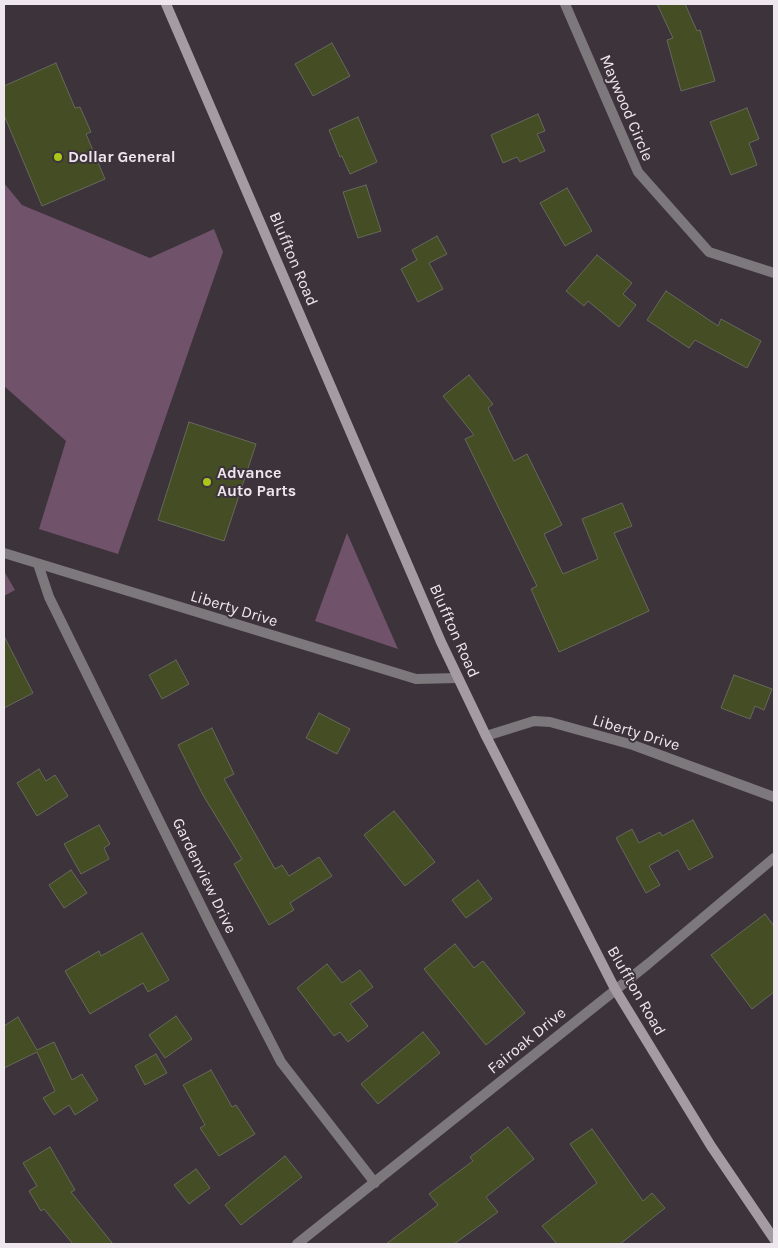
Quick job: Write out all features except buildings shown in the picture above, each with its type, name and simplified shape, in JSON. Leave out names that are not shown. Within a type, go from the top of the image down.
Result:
[{"type":"main road","name":"Bluffton Road","points":[[166,4],[441,642],[486,736],[615,989],[711,1146],[774,1239]]},
{"type":"street","name":"Maywood Circle","points":[[565,4],[638,172],[709,252],[774,273]]},
{"type":"street","name":"Liberty Drive","points":[[4,553],[416,679],[458,678]]},
{"type":"street","name":"Gardenview Drive","points":[[38,564],[54,606],[211,926],[281,1062],[374,1183]]},
{"type":"street","name":"Liberty Drive","points":[[486,736],[534,721],[550,722],[633,745],[774,797]]},
{"type":"street","name":"Fairoak Drive","points":[[297,1244],[648,964],[774,858]]},
{"type":"shaded area","points":[[4,183],[22,205],[150,258],[214,229],[223,252],[118,554],[39,529],[66,441],[4,386]]},
{"type":"shaded area","points":[[347,533],[398,649],[315,621]]},
{"type":"shaded area","points":[[4,571],[15,590],[4,596]]},
{"type":"place","name":"Dollar General","points":[[58,157]]},
{"type":"place","name":"Advance Auto Parts","points":[[207,482]]}]
